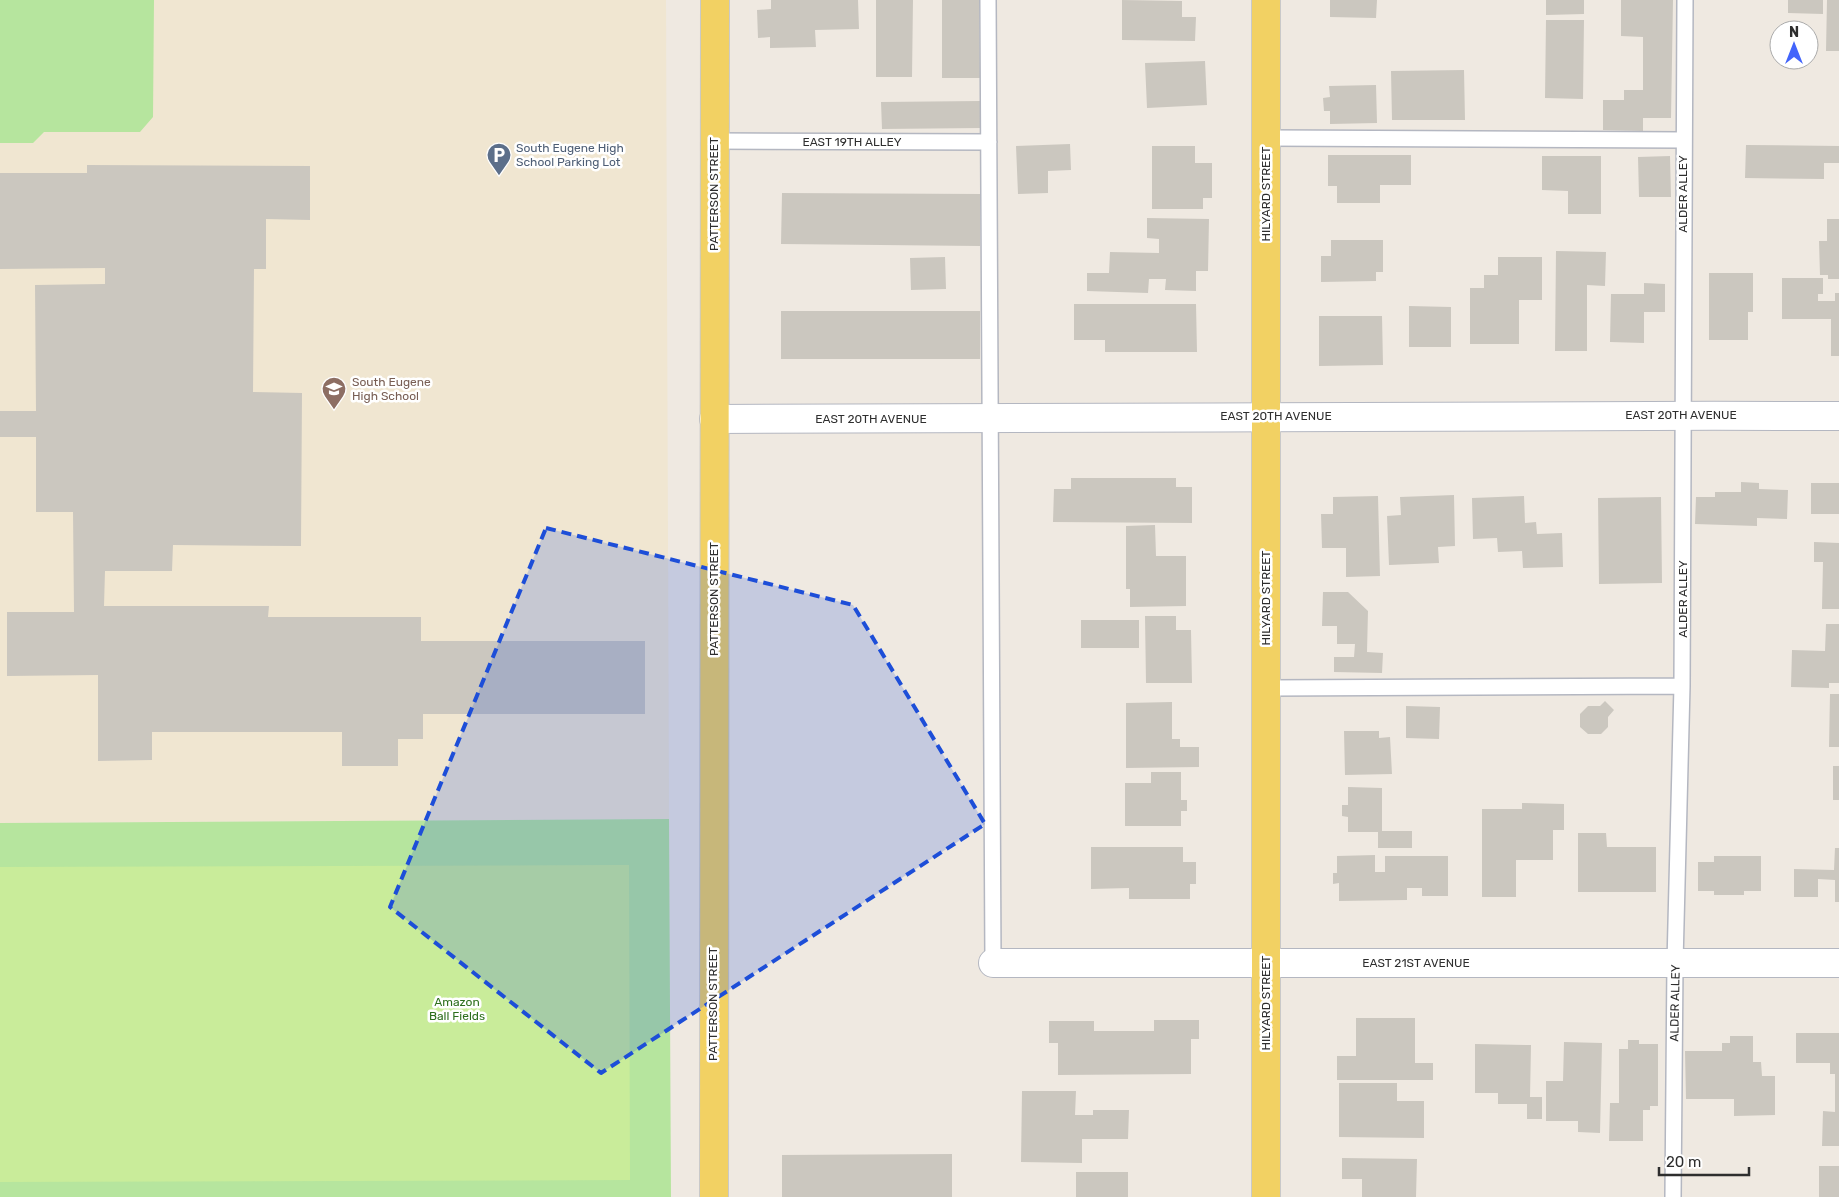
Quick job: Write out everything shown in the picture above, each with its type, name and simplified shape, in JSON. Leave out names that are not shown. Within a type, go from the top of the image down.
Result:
[{"type":"main road","name":"PATTERSON STREET","points":[[714,1197],[715,0]]},
{"type":"main road","name":"HILYARD STREET","points":[[1266,0],[1266,1197]]},
{"type":"street","name":"EAST 20TH AVENUE","points":[[714,419],[991,419],[1266,416],[1839,416]]},
{"type":"street","name":"EAST 21ST AVENUE","points":[[993,963],[1839,964]]},
{"type":"lane","points":[[988,0],[993,963]]},
{"type":"lane","name":"ALDER ALLEY","points":[[1673,1197],[1675,964],[1682,686],[1685,0]]},
{"type":"lane","points":[[1266,138],[1683,140]]},
{"type":"lane","name":"EAST 19TH ALLEY","points":[[714,141],[989,142]]},
{"type":"lane","points":[[1266,688],[1682,686]]},
{"type":"highlighted area","points":[[546,528],[853,605],[985,824],[601,1073],[390,907]]},
{"type":"shaded area","name":"South Eugene High School","points":[[0,0],[666,0],[669,819],[0,823]]},
{"type":"green space","points":[[0,0],[154,0],[153,117],[140,132],[44,132],[33,143],[0,143]]},
{"type":"green space","name":"Amazon Ball Fields","points":[[669,819],[671,1197],[0,1197],[0,823]]},
{"type":"green space","name":"Amazon Ball Fields","points":[[629,865],[630,1180],[0,1182],[0,867]]},
{"type":"building","points":[[771,0],[858,0],[859,29],[815,30],[816,47],[770,48],[770,37],[758,38],[757,10],[771,9]]},
{"type":"building","points":[[876,0],[913,0],[912,77],[876,77]]},
{"type":"building","points":[[942,0],[979,0],[980,78],[942,78]]},
{"type":"building","points":[[1122,0],[1182,1],[1182,17],[1196,17],[1195,41],[1122,40]]},
{"type":"building","points":[[1330,0],[1377,0],[1376,18],[1330,17]]},
{"type":"building","points":[[1546,0],[1584,0],[1584,14],[1546,15]]},
{"type":"building","points":[[1621,0],[1673,0],[1671,118],[1643,118],[1643,131],[1603,130],[1603,100],[1624,100],[1624,90],[1643,90],[1643,37],[1621,36]]},
{"type":"building","points":[[1788,0],[1823,0],[1823,14],[1788,13]]},
{"type":"building","points":[[1827,0],[1839,0],[1839,51],[1826,51]]},
{"type":"building","points":[[1546,20],[1584,20],[1583,99],[1545,98]]},
{"type":"building","points":[[1205,61],[1207,105],[1147,108],[1145,63]]},
{"type":"building","points":[[1464,70],[1465,120],[1392,120],[1391,71]]},
{"type":"building","points":[[1376,85],[1377,123],[1330,124],[1330,111],[1324,111],[1323,98],[1330,97],[1329,86]]},
{"type":"building","points":[[980,101],[981,128],[882,129],[881,102]]},
{"type":"building","points":[[1070,144],[1071,170],[1048,171],[1048,193],[1018,194],[1016,146]]},
{"type":"building","points":[[1746,145],[1839,146],[1839,163],[1824,163],[1824,179],[1745,178]]},
{"type":"building","points":[[1152,146],[1195,146],[1195,163],[1212,163],[1212,198],[1203,198],[1203,209],[1152,209]]},
{"type":"building","points":[[1328,155],[1411,155],[1411,185],[1380,185],[1380,203],[1337,203],[1337,186],[1328,186]]},
{"type":"building","points":[[1542,156],[1601,156],[1601,214],[1568,214],[1568,191],[1542,190]]},
{"type":"building","points":[[1670,156],[1671,197],[1639,197],[1638,157]]},
{"type":"building","points":[[87,165],[310,166],[310,220],[266,219],[266,269],[254,269],[253,392],[302,393],[301,546],[173,545],[172,571],[105,571],[104,606],[269,606],[268,617],[421,617],[421,641],[645,641],[645,714],[423,714],[423,739],[398,739],[398,766],[342,766],[342,732],[152,732],[152,760],[98,761],[98,675],[7,676],[7,612],[74,612],[73,512],[36,512],[36,437],[0,437],[0,411],[36,411],[35,285],[105,284],[105,268],[0,269],[0,173],[87,173]]},
{"type":"building","points":[[782,193],[980,194],[980,246],[781,244]]},
{"type":"building","points":[[1147,218],[1209,219],[1208,271],[1196,271],[1196,291],[1165,290],[1166,279],[1149,279],[1148,293],[1087,291],[1087,273],[1109,273],[1110,252],[1159,253],[1159,239],[1147,238]]},
{"type":"building","points":[[1827,219],[1839,219],[1839,279],[1828,279],[1828,275],[1820,275],[1819,241],[1827,241]]},
{"type":"building","points":[[1331,240],[1383,240],[1383,272],[1376,272],[1376,281],[1321,282],[1321,256],[1331,256]]},
{"type":"building","points":[[1556,251],[1606,252],[1605,286],[1587,285],[1587,351],[1555,351]]},
{"type":"building","points":[[945,257],[946,289],[911,290],[910,258]]},
{"type":"building","points":[[1498,257],[1542,257],[1542,300],[1519,300],[1519,344],[1470,344],[1470,288],[1484,288],[1484,275],[1498,275]]},
{"type":"building","points":[[1709,273],[1753,273],[1753,312],[1748,312],[1748,340],[1709,340]]},
{"type":"building","points":[[1782,278],[1823,278],[1823,294],[1818,294],[1818,301],[1835,301],[1835,293],[1839,293],[1839,356],[1831,356],[1831,319],[1782,319]]},
{"type":"building","points":[[1644,283],[1665,284],[1665,312],[1644,312],[1644,343],[1610,342],[1611,294],[1644,294]]},
{"type":"building","points":[[1074,304],[1196,304],[1197,352],[1105,352],[1105,340],[1074,340]]},
{"type":"building","points":[[1409,306],[1451,307],[1451,347],[1409,347]]},
{"type":"building","points":[[781,311],[980,311],[980,359],[781,359]]},
{"type":"building","points":[[1319,316],[1382,316],[1383,365],[1319,366]]},
{"type":"building","points":[[1071,478],[1176,478],[1176,487],[1192,487],[1192,523],[1053,522],[1054,489],[1071,489]]},
{"type":"building","points":[[1741,482],[1759,483],[1759,489],[1788,490],[1787,519],[1757,518],[1757,526],[1695,524],[1696,497],[1715,497],[1715,492],[1741,492]]},
{"type":"building","points":[[1811,483],[1839,483],[1839,514],[1811,514]]},
{"type":"building","points":[[1454,495],[1455,546],[1438,547],[1439,563],[1389,565],[1387,516],[1401,515],[1400,497]]},
{"type":"building","points":[[1378,496],[1380,576],[1346,577],[1346,548],[1322,548],[1321,514],[1333,514],[1333,497]]},
{"type":"building","points":[[1524,496],[1525,523],[1536,522],[1537,534],[1562,533],[1563,567],[1523,568],[1522,551],[1498,552],[1497,538],[1473,539],[1472,498]]},
{"type":"building","points":[[1661,497],[1662,583],[1599,584],[1598,498]]},
{"type":"building","points":[[1155,525],[1156,556],[1186,556],[1186,606],[1130,607],[1130,589],[1126,589],[1126,526]]},
{"type":"building","points":[[1814,542],[1839,543],[1839,609],[1822,609],[1823,562],[1814,562]]},
{"type":"building","points":[[1323,592],[1348,592],[1368,611],[1367,652],[1383,653],[1382,673],[1334,672],[1334,657],[1354,657],[1355,644],[1337,644],[1337,626],[1322,626]]},
{"type":"building","points":[[1145,616],[1176,616],[1176,630],[1191,630],[1192,683],[1146,683]]},
{"type":"building","points":[[1081,620],[1139,620],[1139,648],[1081,648]]},
{"type":"building","points":[[1826,624],[1839,624],[1839,683],[1829,683],[1829,688],[1791,687],[1792,650],[1825,651]]},
{"type":"building","points":[[1830,694],[1839,694],[1839,747],[1829,747]]},
{"type":"building","points":[[1605,701],[1614,710],[1608,717],[1608,727],[1601,734],[1588,734],[1580,727],[1580,714],[1588,706],[1600,706]]},
{"type":"building","points":[[1172,702],[1172,739],[1180,739],[1180,747],[1199,747],[1199,767],[1126,768],[1126,703]]},
{"type":"building","points":[[1406,706],[1440,707],[1439,739],[1406,738]]},
{"type":"building","points":[[1344,731],[1379,731],[1379,738],[1390,737],[1392,774],[1345,775]]},
{"type":"building","points":[[1833,766],[1839,766],[1839,800],[1833,800]]},
{"type":"building","points":[[1151,772],[1181,772],[1181,800],[1187,800],[1187,811],[1181,811],[1181,826],[1125,826],[1125,783],[1151,783]]},
{"type":"building","points":[[1348,787],[1382,788],[1382,831],[1412,831],[1412,848],[1378,848],[1378,832],[1348,832],[1348,817],[1342,816],[1342,805],[1348,805]]},
{"type":"building","points":[[1522,803],[1564,804],[1564,830],[1553,830],[1553,860],[1516,860],[1516,897],[1482,897],[1482,809],[1522,809]]},
{"type":"building","points":[[1578,833],[1606,833],[1607,847],[1656,847],[1656,892],[1578,892]]},
{"type":"building","points":[[1091,847],[1183,847],[1183,862],[1196,862],[1196,884],[1190,884],[1190,899],[1129,899],[1129,888],[1091,889]]},
{"type":"building","points":[[1835,848],[1839,848],[1839,902],[1835,902],[1835,880],[1818,879],[1818,897],[1794,897],[1794,869],[1834,870]]},
{"type":"building","points":[[1375,855],[1375,872],[1385,872],[1385,856],[1448,856],[1448,896],[1422,896],[1422,888],[1407,888],[1407,900],[1339,901],[1339,883],[1333,884],[1333,873],[1337,873],[1337,856]]},
{"type":"building","points":[[1714,856],[1761,856],[1761,891],[1744,891],[1744,895],[1714,895],[1714,891],[1698,891],[1698,862],[1714,862]]},
{"type":"building","points":[[1356,1018],[1415,1018],[1415,1063],[1433,1063],[1433,1080],[1337,1080],[1337,1056],[1356,1056]]},
{"type":"building","points":[[1154,1020],[1199,1020],[1199,1039],[1191,1039],[1191,1074],[1058,1075],[1058,1043],[1049,1043],[1049,1021],[1094,1021],[1094,1031],[1154,1031]]},
{"type":"building","points":[[1796,1033],[1839,1033],[1839,1146],[1822,1146],[1823,1111],[1835,1112],[1835,1074],[1830,1074],[1830,1063],[1796,1063]]},
{"type":"building","points":[[1730,1036],[1753,1036],[1753,1062],[1761,1062],[1762,1076],[1775,1076],[1775,1115],[1734,1116],[1734,1099],[1686,1099],[1685,1051],[1722,1051],[1722,1043],[1730,1043]]},
{"type":"building","points":[[1628,1040],[1639,1040],[1639,1044],[1658,1044],[1658,1106],[1650,1106],[1650,1110],[1643,1110],[1643,1141],[1609,1141],[1610,1103],[1619,1103],[1619,1049],[1628,1049]]},
{"type":"building","points":[[1564,1042],[1602,1043],[1600,1133],[1578,1132],[1578,1121],[1546,1121],[1546,1081],[1563,1081]]},
{"type":"building","points":[[1475,1044],[1531,1045],[1530,1097],[1542,1097],[1542,1119],[1527,1119],[1527,1104],[1498,1104],[1498,1093],[1475,1093]]},
{"type":"building","points":[[1339,1083],[1397,1083],[1397,1101],[1424,1101],[1424,1138],[1339,1137]]},
{"type":"building","points":[[1022,1091],[1076,1091],[1075,1115],[1093,1115],[1093,1110],[1129,1110],[1128,1139],[1082,1139],[1082,1163],[1021,1162]]},
{"type":"building","points":[[952,1154],[952,1197],[782,1197],[782,1155]]},
{"type":"building","points":[[1342,1158],[1417,1159],[1416,1197],[1362,1197],[1362,1179],[1342,1179]]},
{"type":"building","points":[[1819,1166],[1839,1166],[1839,1197],[1819,1197]]},
{"type":"building","points":[[1076,1172],[1128,1172],[1128,1197],[1076,1197]]},
{"type":"place","name":"South Eugene High School Parking Lot","points":[[499,176]]},
{"type":"place","name":"South Eugene High School","points":[[334,410]]}]
